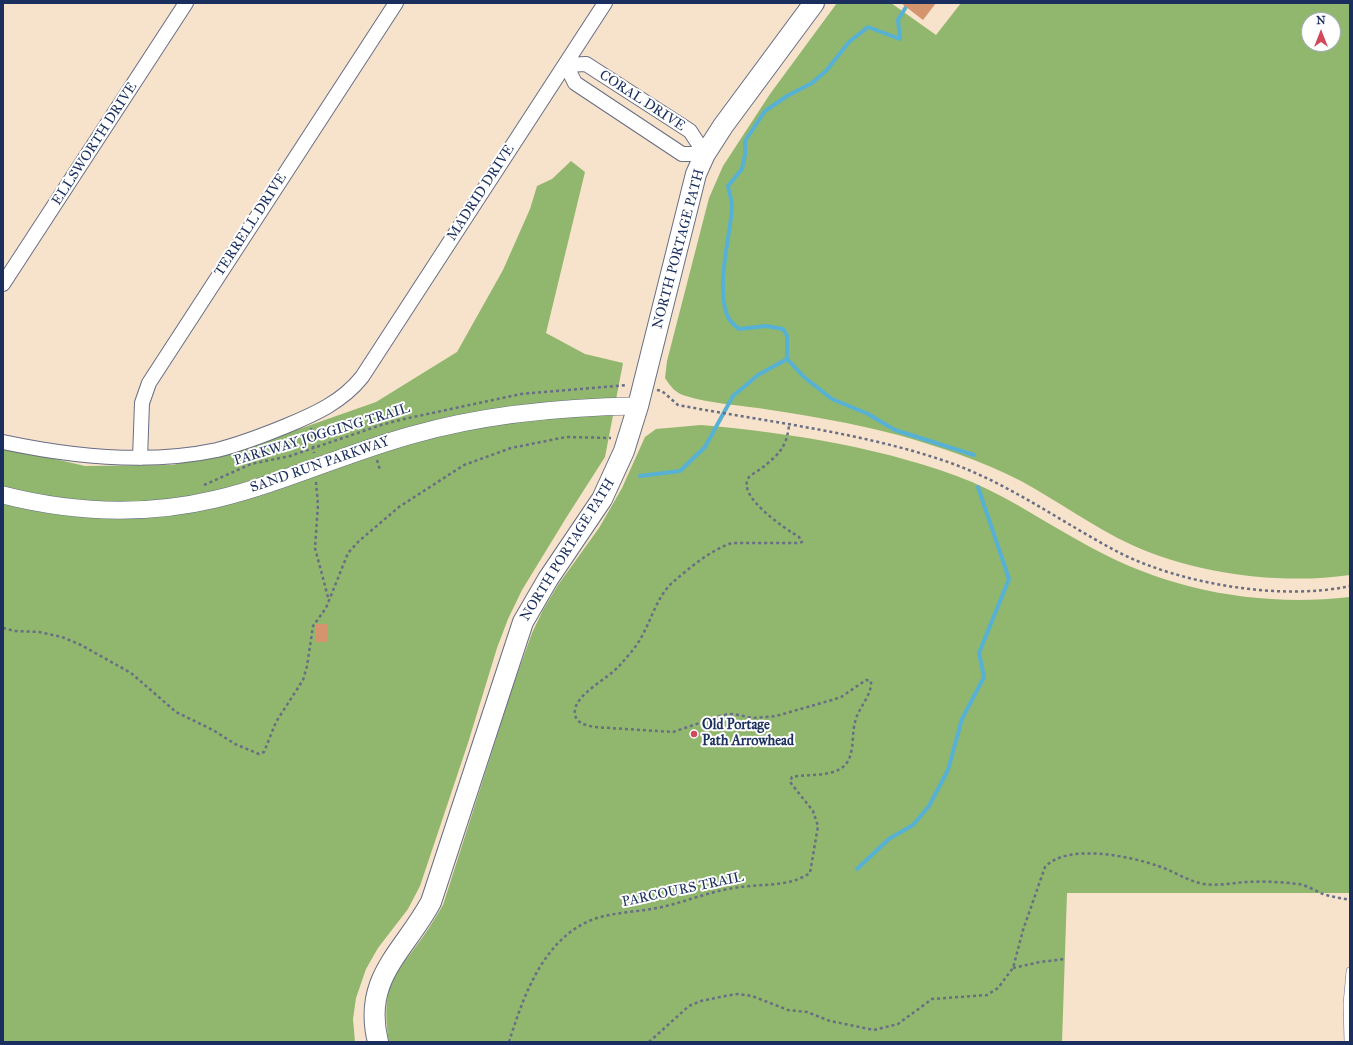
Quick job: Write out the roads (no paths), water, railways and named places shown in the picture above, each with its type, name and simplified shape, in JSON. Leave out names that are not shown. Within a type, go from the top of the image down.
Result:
[{"type":"main road","name":"NORTH PORTAGE PATH","points":[[378,1042],[374,1010],[378,987],[387,967],[420,921],[431,902],[523,622],[536,597],[602,499],[624,451],[638,406],[696,174],[705,154],[723,126],[814,3]]},
{"type":"street","name":"ELLSWORTH DRIVE","points":[[3,284],[186,3]]},
{"type":"street","name":"TERRELL DRIVE","points":[[140,458],[142,403],[149,383],[396,3]]},
{"type":"street","name":"MADRID DRIVE","points":[[3,442],[59,452],[94,456],[140,458],[186,455],[217,450],[258,437],[307,416],[341,399],[357,384],[605,3]]},
{"type":"street","name":"CORAL DRIVE","points":[[566,64],[586,64],[690,131],[705,154],[682,154],[575,83],[566,64]]},
{"type":"street","name":"SAND RUN PARKWAY","points":[[3,495],[62,507],[103,511],[165,508],[227,496],[412,435],[464,423],[560,409],[638,406]]},
{"type":"lane","points":[[1348,1042],[1347,1004],[1350,971]]},
{"type":"waterway","points":[[906,7],[898,20],[900,39],[868,27],[849,42],[826,71],[812,83],[787,96],[765,111],[745,141],[745,155],[742,169],[728,186],[732,207],[723,276],[724,303],[729,319],[739,329],[766,326],[783,329],[787,336],[787,359],[804,377],[832,399],[868,414],[895,430],[974,455]]},
{"type":"waterway","points":[[640,476],[680,471],[705,447],[733,396],[758,375],[787,359]]},
{"type":"waterway","points":[[857,869],[889,839],[913,825],[929,806],[948,770],[962,719],[984,677],[979,653],[1009,579],[978,487]]},
{"type":"place","name":"Old Portage Path Arrowhead","points":[[694,734]]}]
